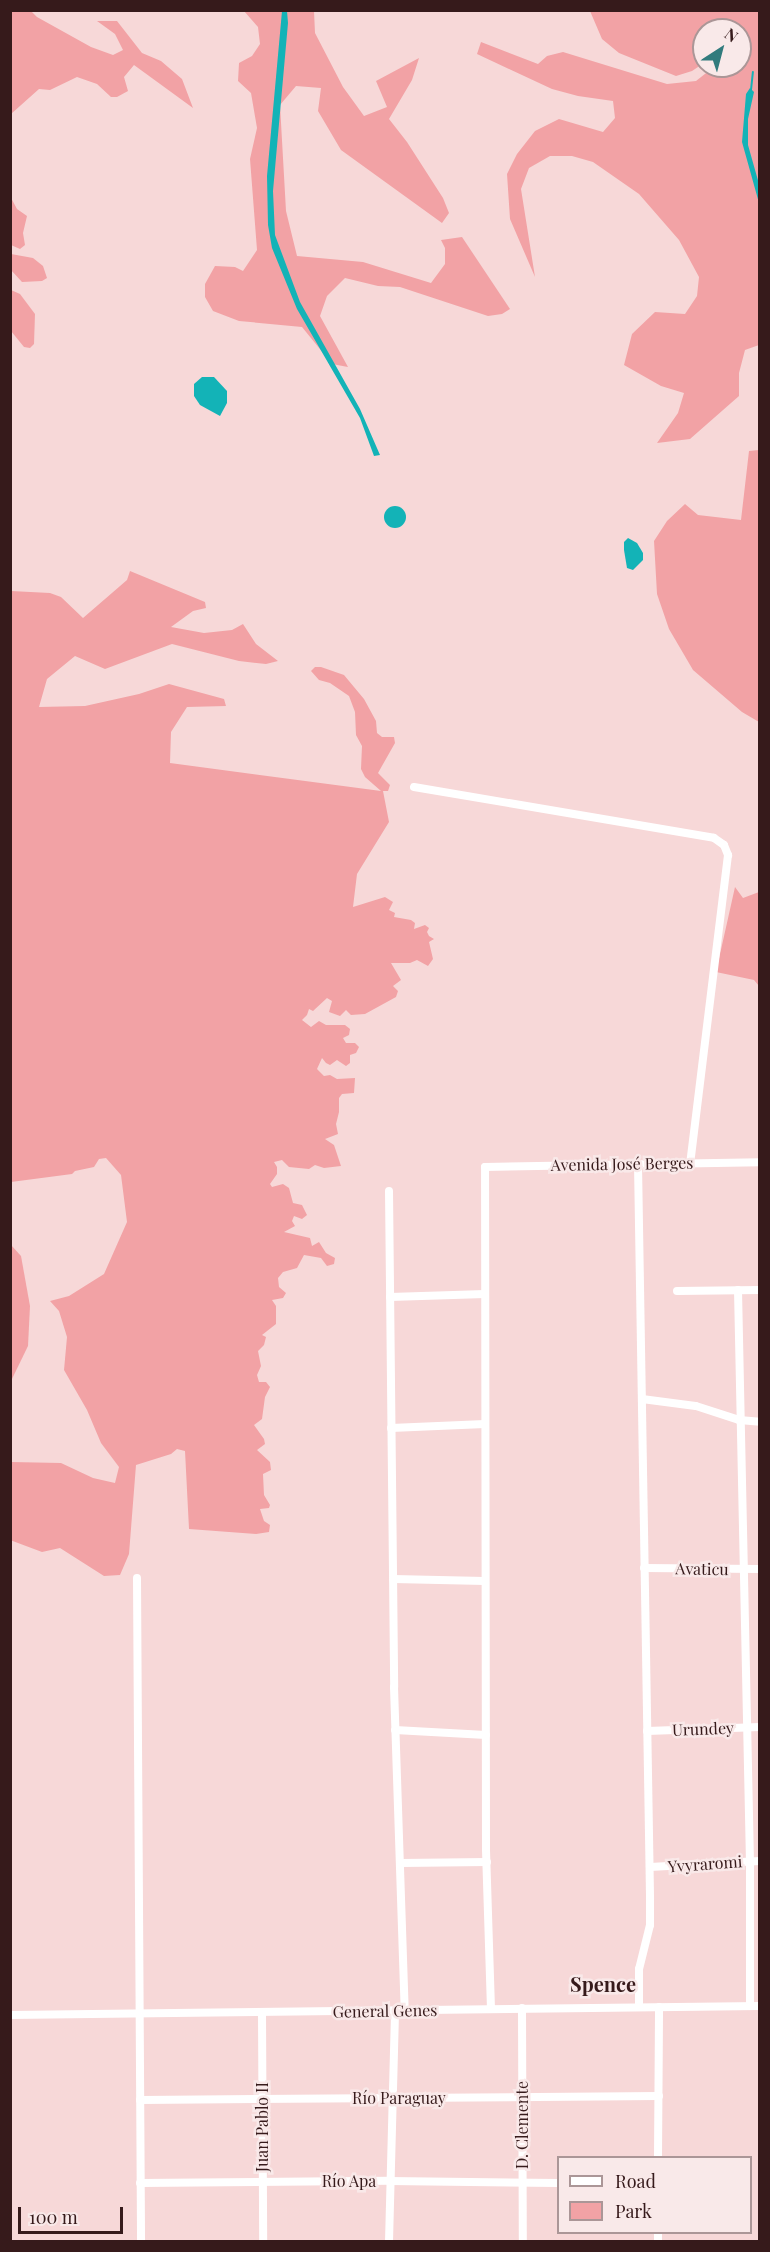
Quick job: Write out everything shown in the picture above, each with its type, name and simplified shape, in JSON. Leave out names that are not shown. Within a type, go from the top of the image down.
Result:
[{"type":"street","points":[[414,787],[714,838],[724,845],[728,855],[690,1163]]},
{"type":"street","name":"Avenida José Berges","points":[[485,1294],[485,1167],[759,1162]]},
{"type":"street","points":[[638,1164],[650,1867],[650,1925],[639,1969],[639,2007]]},
{"type":"street","points":[[389,1191],[395,1730],[405,2011]]},
{"type":"street","points":[[738,1290],[750,1861],[750,2006]]},
{"type":"street","points":[[678,1291],[759,1290]]},
{"type":"street","points":[[390,1297],[485,1294],[487,1862],[491,2009]]},
{"type":"street","points":[[642,1399],[696,1406],[739,1420],[759,1422]]},
{"type":"street","points":[[392,1428],[485,1424]]},
{"type":"street","name":"Avaticu","points":[[644,1568],[759,1569]]},
{"type":"street","points":[[137,1578],[141,2241]]},
{"type":"street","points":[[393,1579],[485,1581]]},
{"type":"street","name":"Urundey","points":[[647,1731],[759,1727]]},
{"type":"street","points":[[395,1730],[486,1735]]},
{"type":"street","name":"Yvyraromi","points":[[650,1867],[759,1860]]},
{"type":"street","points":[[401,1863],[487,1862]]},
{"type":"street","name":"General Genes","points":[[10,2015],[759,2006]]},
{"type":"street","points":[[658,2156],[659,2007]]},
{"type":"street","name":"D. Clemente","points":[[522,2008],[523,2241]]},
{"type":"street","points":[[389,2241],[394,2011]]},
{"type":"street","name":"Juan Pablo II","points":[[262,2013],[262,2241]]},
{"type":"street","name":"Río Paraguay","points":[[140,2100],[659,2096]]},
{"type":"street","name":"Río Apa","points":[[140,2183],[389,2181],[557,2183]]},
{"type":"green space","points":[[11,10],[31,11],[37,17],[91,47],[113,55],[123,50],[115,34],[97,21],[117,21],[142,53],[161,61],[182,79],[193,108],[134,65],[124,77],[128,91],[117,97],[111,97],[97,84],[77,77],[50,90],[39,89],[11,114]]},
{"type":"green space","points":[[244,11],[314,11],[315,33],[343,87],[364,116],[387,107],[376,81],[419,58],[412,80],[389,119],[407,142],[443,198],[449,213],[442,223],[341,150],[318,111],[321,88],[296,86],[280,105],[286,211],[297,256],[363,262],[431,283],[445,264],[445,248],[441,240],[462,237],[510,309],[502,314],[488,316],[400,287],[378,286],[345,278],[327,296],[320,316],[348,367],[332,364],[302,327],[239,321],[213,311],[205,297],[205,284],[215,266],[235,267],[243,271],[257,250],[250,159],[257,128],[251,93],[238,81],[239,63],[252,56],[260,44],[258,27]]},
{"type":"green space","points":[[590,11],[759,11],[759,345],[745,350],[739,373],[739,396],[690,439],[657,443],[678,413],[684,393],[661,386],[624,365],[632,334],[655,312],[685,314],[697,296],[699,277],[679,240],[639,194],[593,162],[572,156],[550,156],[529,168],[521,189],[535,277],[510,219],[507,174],[517,154],[535,131],[559,119],[603,132],[615,118],[613,101],[578,96],[552,89],[477,54],[481,42],[538,64],[547,56],[563,52],[667,84],[696,81],[700,78],[752,78],[752,18],[692,18],[692,71],[676,76],[619,53],[602,39]]},
{"type":"green space","points":[[10,196],[17,209],[27,216],[23,233],[25,245],[20,249],[11,245]]},
{"type":"green space","points":[[11,254],[33,258],[43,266],[47,278],[42,281],[22,282],[11,270]]},
{"type":"green space","points":[[11,290],[20,294],[35,314],[34,344],[30,348],[24,347],[11,331]]},
{"type":"green space","points":[[760,450],[759,722],[742,712],[693,670],[669,629],[657,594],[654,541],[667,521],[685,504],[698,515],[741,520],[749,451]]},
{"type":"green space","points":[[130,571],[205,602],[206,608],[193,611],[171,627],[204,633],[232,630],[243,624],[256,644],[278,661],[266,664],[239,661],[172,644],[105,669],[75,656],[47,679],[39,707],[85,706],[139,694],[169,684],[224,699],[226,706],[187,707],[171,732],[170,763],[381,791],[365,777],[361,769],[362,746],[356,735],[355,712],[349,696],[330,683],[319,680],[311,671],[315,667],[321,667],[344,675],[364,699],[376,721],[377,733],[382,737],[394,737],[395,743],[378,773],[390,785],[388,791],[383,791],[389,822],[357,874],[353,907],[385,897],[393,902],[389,910],[395,913],[394,917],[411,920],[415,923],[414,929],[425,925],[429,928],[427,932],[429,936],[434,939],[429,942],[433,959],[428,966],[417,960],[410,963],[391,963],[401,980],[393,986],[398,991],[396,997],[365,1014],[351,1015],[346,1010],[340,1016],[329,1012],[332,1001],[327,998],[313,1011],[309,1009],[302,1020],[311,1027],[319,1021],[326,1025],[345,1025],[350,1029],[349,1035],[343,1038],[346,1043],[355,1043],[359,1047],[356,1053],[350,1055],[350,1063],[346,1066],[337,1060],[330,1065],[322,1058],[317,1069],[324,1076],[330,1075],[337,1079],[355,1078],[354,1093],[342,1094],[339,1098],[336,1124],[338,1134],[325,1139],[334,1145],[341,1166],[324,1168],[315,1165],[309,1169],[289,1167],[282,1160],[274,1162],[277,1174],[270,1184],[272,1187],[283,1184],[289,1188],[293,1203],[302,1205],[307,1215],[302,1219],[294,1216],[292,1221],[295,1226],[284,1232],[310,1238],[312,1246],[319,1242],[326,1253],[335,1258],[334,1264],[327,1266],[321,1258],[304,1255],[297,1268],[283,1272],[278,1278],[279,1287],[286,1293],[283,1298],[272,1300],[276,1306],[276,1324],[262,1335],[266,1337],[264,1345],[258,1351],[261,1366],[257,1375],[259,1382],[266,1382],[270,1387],[265,1397],[262,1419],[254,1425],[265,1444],[257,1450],[270,1462],[271,1470],[263,1474],[264,1495],[270,1505],[269,1508],[260,1509],[264,1521],[270,1525],[269,1532],[256,1534],[189,1529],[185,1451],[177,1449],[171,1454],[136,1465],[129,1554],[120,1575],[104,1576],[60,1548],[42,1552],[10,1540],[11,1462],[61,1463],[93,1478],[115,1483],[119,1467],[101,1443],[87,1410],[64,1370],[67,1337],[59,1311],[50,1301],[69,1296],[104,1274],[127,1222],[121,1175],[106,1158],[99,1159],[94,1167],[75,1171],[72,1174],[11,1182],[11,591],[50,593],[61,597],[83,618],[127,580]]},
{"type":"green space","points":[[735,887],[743,898],[759,892],[759,986],[754,980],[716,972]]},
{"type":"green space","points":[[11,1245],[21,1256],[30,1306],[28,1346],[11,1381]]},
{"type":"water","points":[[282,11],[287,11],[288,23],[273,191],[275,235],[300,302],[360,409],[380,455],[374,456],[360,418],[297,309],[272,248],[268,225],[267,176]]},
{"type":"water","points":[[750,88],[754,92],[748,119],[748,145],[759,184],[759,203],[742,142],[746,94]]},
{"type":"water","points":[[202,377],[214,377],[227,391],[227,403],[220,416],[200,405],[194,396],[194,384]]},
{"type":"water","points":[[395,506],[403,509],[406,517],[403,525],[395,528],[387,525],[384,517],[387,509]]},
{"type":"water","points":[[628,538],[637,543],[643,553],[643,560],[633,570],[627,568],[624,550],[624,542]]},
{"type":"waterway","points":[[751,90],[753,72]]},
{"type":"district","name":"Spence","points":[[603,1983]]}]
